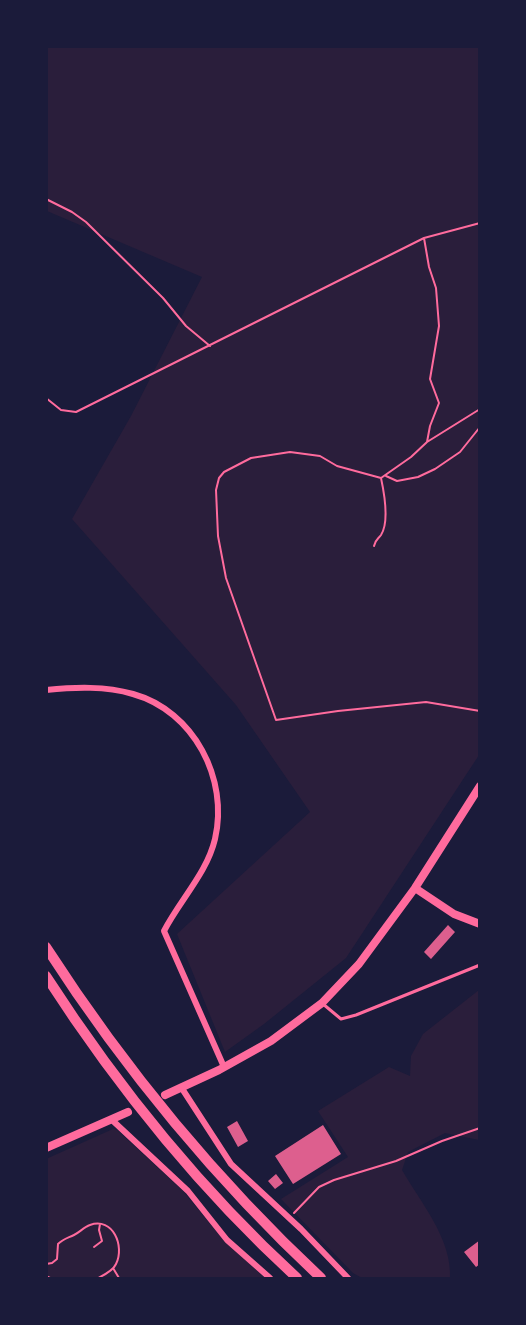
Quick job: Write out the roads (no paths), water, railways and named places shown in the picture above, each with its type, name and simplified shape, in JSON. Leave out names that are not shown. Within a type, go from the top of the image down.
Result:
[{"type":"highway","points":[[46,947],[115,1048],[160,1108],[219,1176],[276,1236],[321,1278]]},
{"type":"highway","points":[[46,976],[102,1058],[148,1118],[208,1188],[297,1278]]},
{"type":"street","points":[[46,690],[99,688],[134,694],[162,706],[180,720],[207,759],[218,795],[214,842],[206,863],[164,931],[224,1067]]},
{"type":"street","points":[[165,1095],[224,1067],[271,1041],[322,1003],[359,964],[415,888],[480,786]]},
{"type":"street","points":[[415,888],[454,914],[480,924]]},
{"type":"street","points":[[181,1087],[231,1164],[290,1218],[348,1278]]},
{"type":"street","points":[[46,1148],[128,1112]]},
{"type":"street","points":[[112,1120],[188,1191],[227,1240],[270,1278]]},
{"type":"lane","points":[[322,1003],[341,1019],[480,965]]}]
